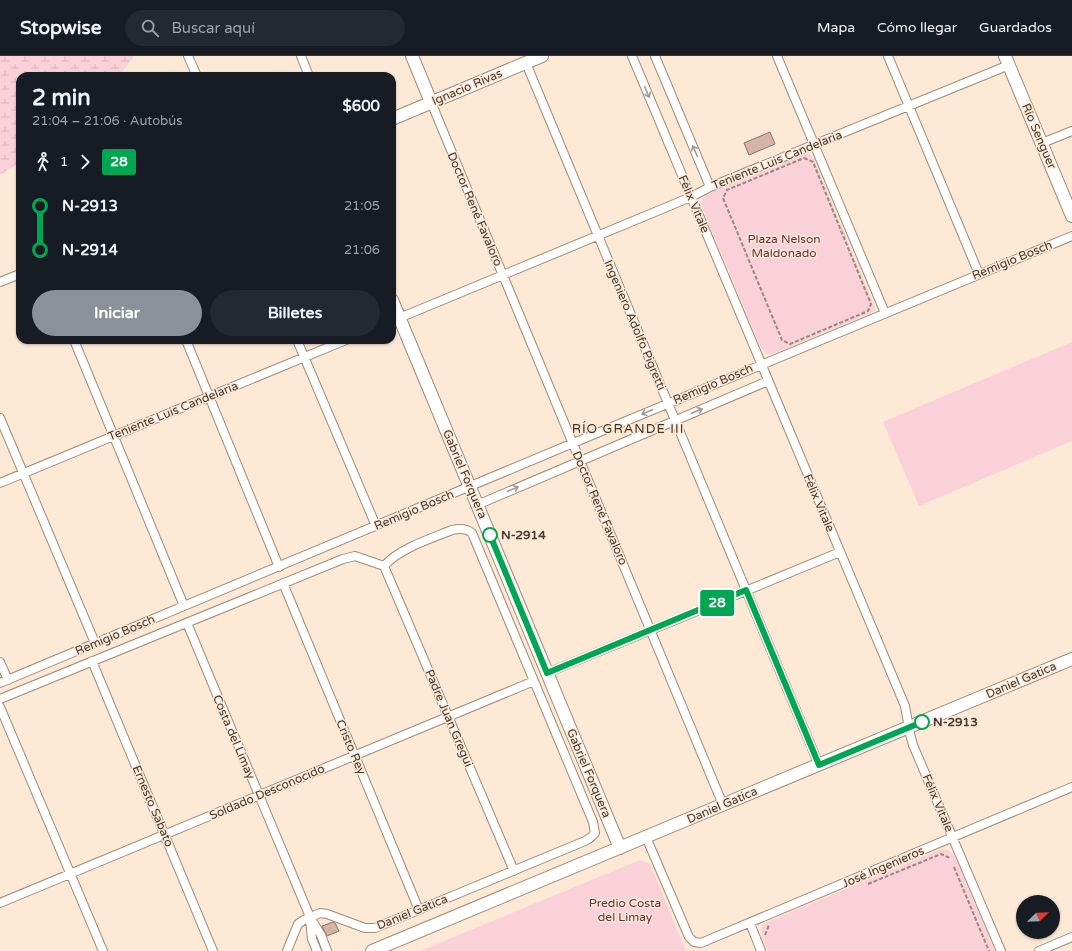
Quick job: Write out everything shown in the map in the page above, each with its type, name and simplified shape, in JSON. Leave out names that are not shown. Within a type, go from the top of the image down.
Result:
[{"type":"main road","name":"Doctor René Favaloro","points":[[412,56],[431,102]]},
{"type":"main road","name":"Ignacio Rivas","points":[[396,117],[542,56]]},
{"type":"main road","name":"Río Senguer","points":[[1007,61],[1072,216]]},
{"type":"main road","name":"Gabriel Forquera","points":[[396,319],[470,487],[620,848]]},
{"type":"main road","name":"Daniel Gatica","points":[[372,951],[1072,659]]},
{"type":"street","points":[[188,56],[195,72]]},
{"type":"street","points":[[301,56],[307,72]]},
{"type":"street","name":"Félix Vitale","points":[[632,56],[904,706],[913,745],[1001,951]]},
{"type":"street","name":"Félix Vitale","points":[[655,56],[710,187]]},
{"type":"street","points":[[777,56],[885,313]]},
{"type":"street","points":[[888,56],[980,274]]},
{"type":"street","name":"Teniente Luis Candelaria","points":[[396,319],[691,198],[710,187],[909,106],[1007,61]]},
{"type":"street","name":"Ingeniero Adolfo Pigretti","points":[[526,63],[819,765]]},
{"type":"street","name":"Doctor René Favaloro","points":[[431,102],[723,805]]},
{"type":"street","points":[[1042,143],[1072,131]]},
{"type":"street","name":"Remigio Bosch","points":[[4,681],[761,364],[1072,236]]},
{"type":"street","points":[[0,282],[16,276]]},
{"type":"street","points":[[76,344],[184,606]]},
{"type":"street","points":[[188,344],[279,566]]},
{"type":"street","points":[[299,344],[376,526]]},
{"type":"street","name":"Teniente Luis Candelaria","points":[[0,483],[336,344]]},
{"type":"street","name":"Remigio Bosch","points":[[477,505],[768,381]]},
{"type":"street","points":[[0,418],[95,643]]},
{"type":"street","name":"Gabriel Forquera","points":[[384,566],[393,557],[401,552],[452,530],[461,528],[472,534],[476,540],[593,822],[595,833]]},
{"type":"street","points":[[547,673],[840,552]]},
{"type":"street","name":"Remigio Bosch","points":[[0,699],[342,559],[352,556],[360,557],[384,566]]},
{"type":"street","name":"Padre Juan Gregui","points":[[384,566],[514,871]]},
{"type":"street","name":"Cristo Rey","points":[[283,583],[419,910]]},
{"type":"street","name":"Costa del Limay","points":[[187,622],[310,917]]},
{"type":"street","name":"Ernesto Sabato","points":[[92,661],[213,951]]},
{"type":"street","points":[[0,662],[4,681]]},
{"type":"street","name":"Soldado Desconocido","points":[[0,903],[534,681]]},
{"type":"street","points":[[0,707],[103,951]]},
{"type":"street","name":"José Ingenieros","points":[[646,837],[689,937],[694,942],[704,942],[1072,787]]},
{"type":"street","name":"Daniel Gatica","points":[[310,917],[320,913],[327,914],[365,928],[372,928],[588,840],[595,833]]},
{"type":"street","points":[[287,951],[298,924],[310,917]]},
{"type":"street","points":[[310,917],[312,939],[317,951]]},
{"type":"street","points":[[310,917],[320,933],[327,951]]},
{"type":"street","points":[[750,923],[761,951]]},
{"type":"street","points":[[1039,951],[1072,937]]},
{"type":"path","points":[[804,158],[813,162],[871,304],[868,311],[790,344],[782,340],[723,198],[726,190],[804,158]]},
{"type":"path","points":[[862,887],[941,854],[950,857],[989,951]]},
{"type":"path","points":[[767,940],[765,935],[768,925],[775,922]]},
{"type":"green space","points":[[0,56],[134,56],[122,72],[16,72],[16,165],[0,175]]},
{"type":"green space","name":"Plaza Nelson Maldonado","points":[[804,154],[810,154],[814,159],[875,308],[873,312],[869,314],[775,353],[767,354],[761,348],[702,207],[702,201],[704,196],[707,194]]},
{"type":"green space","points":[[1072,342],[1072,441],[919,506],[883,422]]},
{"type":"green space","points":[[941,849],[950,851],[956,859],[995,951],[768,951],[761,932],[762,928],[767,922]]},
{"type":"green space","name":"Predio Costa del Limay","points":[[640,860],[650,864],[686,951],[420,951]]},
{"type":"building","points":[[770,132],[775,144],[749,155],[744,143]]},
{"type":"building","points":[[333,922],[339,931],[327,936],[322,926]]},
{"type":"bus line","name":"28","points":[[490,535],[547,673],[746,590],[819,765],[922,722]]},
{"type":"place","name":"N-2914","points":[[490,535]]},
{"type":"place","name":"N-2913","points":[[922,722]]},
{"type":"district","name":"RÍO GRANDE III","points":[[628,429]]}]
